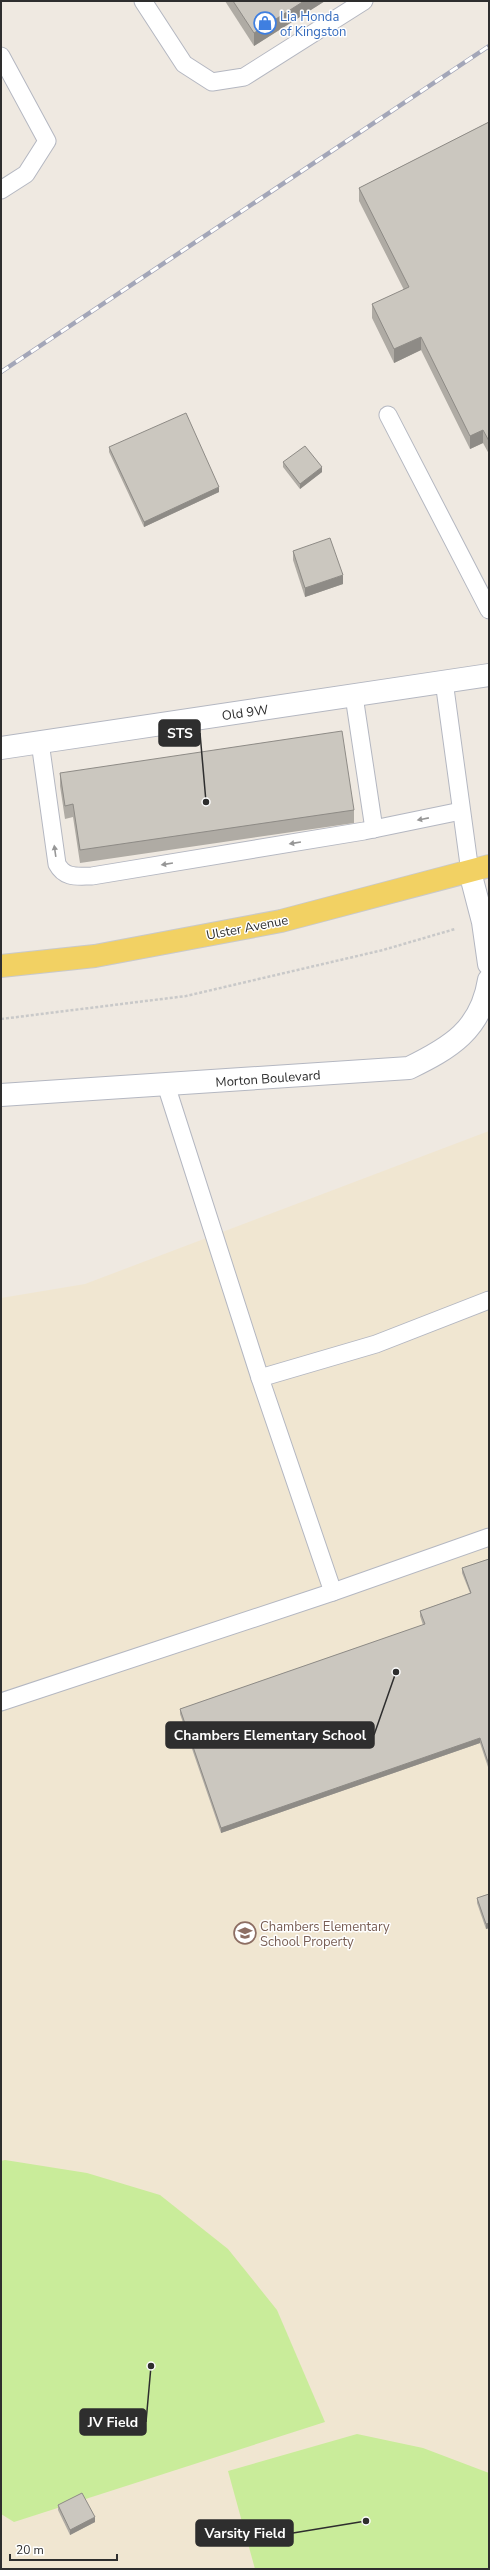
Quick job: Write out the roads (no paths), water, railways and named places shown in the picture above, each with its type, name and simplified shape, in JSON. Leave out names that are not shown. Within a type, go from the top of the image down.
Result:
[{"type":"main road","name":"Ulster Avenue","points":[[1,966],[95,956],[281,921],[480,869]]},
{"type":"street","name":"Old 9W","points":[[1,748],[489,675]]},
{"type":"street","points":[[480,869],[482,922],[489,964]]},
{"type":"street","name":"Morton Boulevard","points":[[1,1095],[409,1068],[444,1051],[465,1034],[486,996],[489,980]]},
{"type":"lane","points":[[142,1],[184,64],[212,82],[244,77],[364,1]]},
{"type":"lane","points":[[1,56],[48,141],[26,174],[1,190]]},
{"type":"lane","points":[[388,416],[489,610]]},
{"type":"lane","points":[[444,681],[461,811],[480,869]]},
{"type":"lane","points":[[354,696],[374,829]]},
{"type":"lane","points":[[40,742],[57,864],[62,872],[71,876],[100,875],[374,829],[461,811]]},
{"type":"lane","points":[[166,1085],[260,1378],[333,1592]]},
{"type":"lane","points":[[260,1378],[376,1344],[489,1300]]},
{"type":"lane","points":[[1,1702],[333,1592],[489,1537]]},
{"type":"railway","points":[[1,372],[489,46]]},
{"type":"place","name":"Lia Honda of Kingston","points":[[265,23]]},
{"type":"place","name":"STS","points":[[206,802]]},
{"type":"place","name":"Chambers Elementary School","points":[[396,1672]]},
{"type":"place","name":"Chambers Elementary School Property","points":[[245,1933]]},
{"type":"place","name":"JV Field","points":[[151,2366]]},
{"type":"place","name":"Varsity Field","points":[[366,2521]]}]
